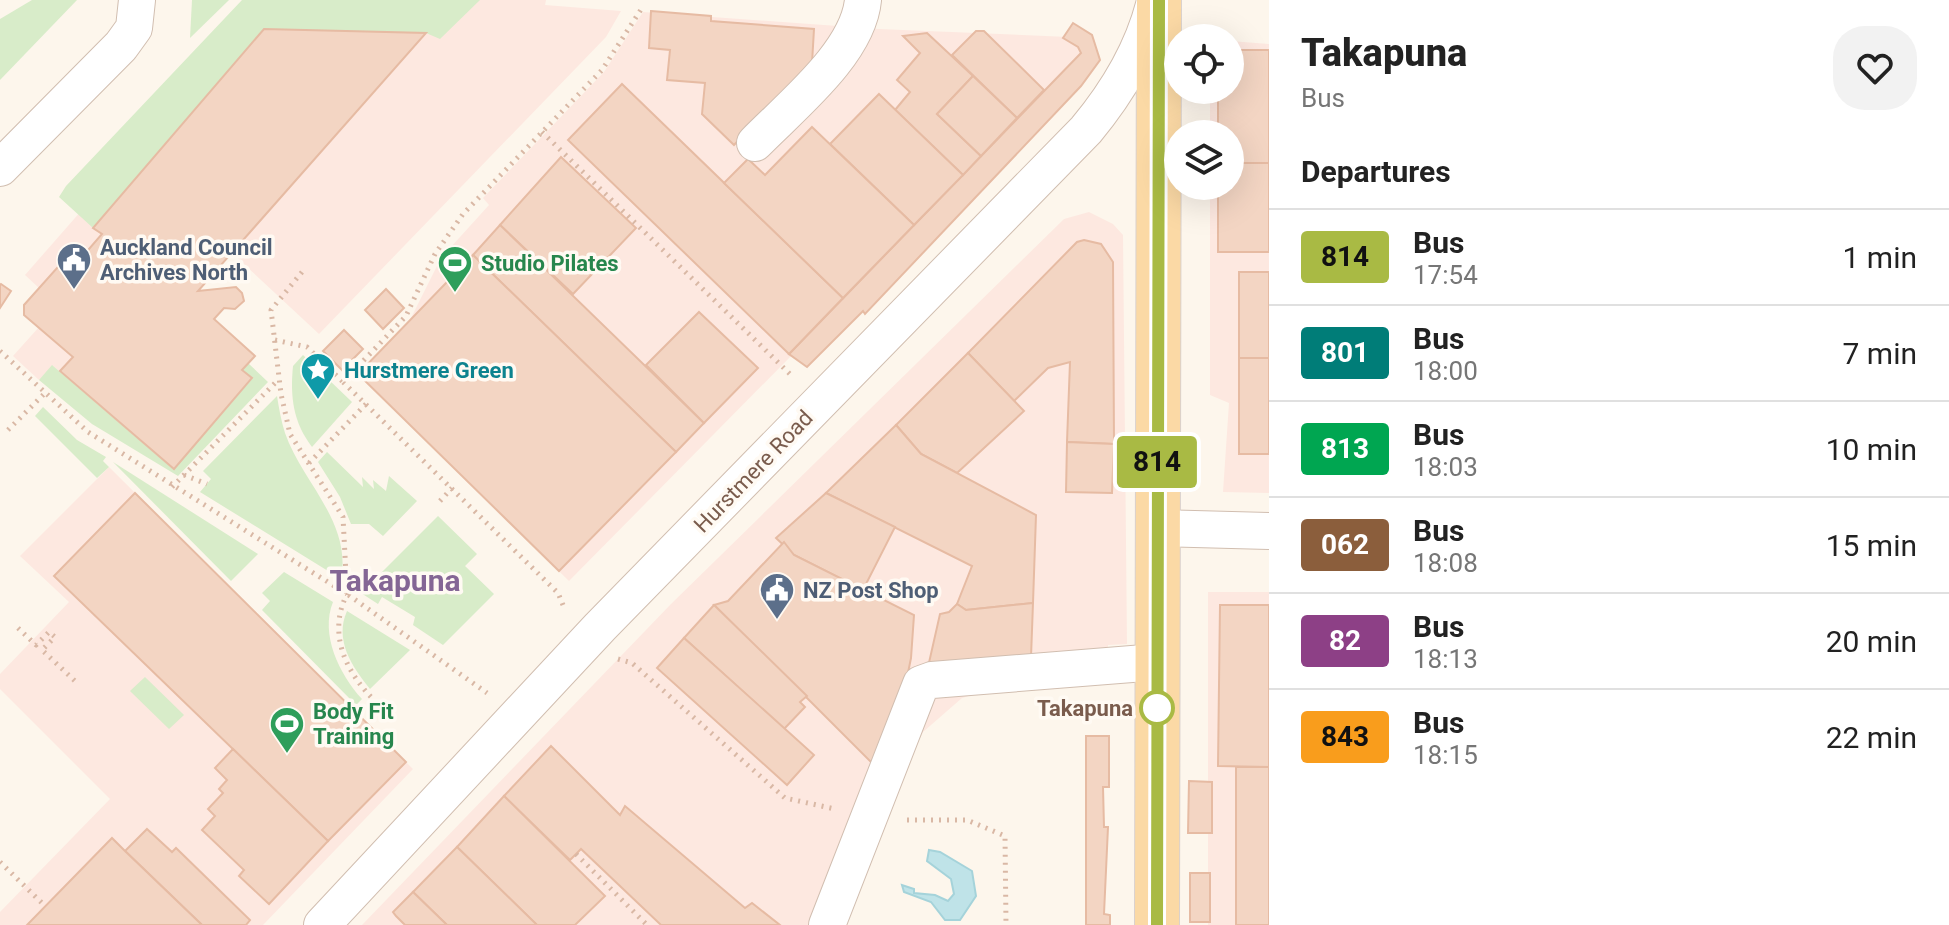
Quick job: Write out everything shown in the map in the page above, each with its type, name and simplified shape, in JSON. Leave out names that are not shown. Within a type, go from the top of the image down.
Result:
[{"type":"main road","points":[[1157,0],[1157,925]]},
{"type":"street","points":[[0,168],[121,46],[134,28],[137,0]]},
{"type":"street","points":[[755,143],[842,52],[858,23],[863,0]]},
{"type":"street","name":"Hurstmere Road","points":[[322,925],[593,635],[1086,130],[1111,100],[1149,27],[1157,0]]},
{"type":"street","points":[[1157,528],[1269,531]]},
{"type":"street","points":[[827,925],[921,684],[932,680],[1157,662]]},
{"type":"path","points":[[343,382],[406,316],[435,254],[463,214],[602,70],[642,8]]},
{"type":"path","points":[[542,132],[792,376]]},
{"type":"path","points":[[302,272],[271,310],[279,379],[290,434],[343,517],[347,594],[338,612],[338,636],[357,681],[372,698]]},
{"type":"path","points":[[275,340],[307,347],[558,593],[563,605]]},
{"type":"path","points":[[0,351],[88,432],[347,594],[488,694]]},
{"type":"path","points":[[172,487],[279,379]]},
{"type":"path","points":[[8,430],[45,393]]},
{"type":"path","points":[[309,463],[366,404]]},
{"type":"path","points":[[184,475],[207,484]]},
{"type":"path","points":[[440,501],[452,488]]},
{"type":"path","points":[[18,628],[36,645],[49,632],[55,637],[42,650],[75,681]]},
{"type":"path","points":[[632,663],[785,798],[842,810]]},
{"type":"path","points":[[900,820],[967,820],[1005,836],[1006,925]]},
{"type":"path","points":[[576,854],[647,925]]},
{"type":"path","points":[[0,862],[45,906]]},
{"type":"shaded area","points":[[266,0],[546,0],[545,5],[621,11],[606,37],[319,334],[232,253],[199,290],[236,287],[242,293],[244,301],[235,309],[224,308],[214,319],[255,356],[243,369],[252,378],[174,469],[53,366],[39,380],[13,356],[39,327],[24,315],[24,305],[39,288],[25,275]]},
{"type":"shaded area","points":[[643,12],[879,29],[1069,37],[1082,48],[1086,57],[569,581],[358,375],[410,320],[441,258],[489,205],[483,198],[604,72]]},
{"type":"shaded area","points":[[1244,42],[1269,44],[1269,493],[1223,492],[1229,403],[1210,395],[1210,200],[1244,200],[1244,120],[1210,120],[1210,104],[1244,104]]},
{"type":"shaded area","points":[[1089,212],[1113,224],[1123,235],[1127,644],[1108,645],[1107,683],[982,692],[962,698],[923,732],[898,779],[840,925],[362,925],[671,604],[1064,219]]},
{"type":"shaded area","points":[[109,467],[413,769],[263,925],[0,925],[0,912],[110,799],[0,689],[0,674],[69,602],[20,556]]},
{"type":"shaded area","points":[[1208,592],[1269,592],[1269,925],[1208,925]]},
{"type":"green space","points":[[32,0],[77,0],[0,80],[0,19]]},
{"type":"green space","points":[[192,0],[229,0],[190,38]]},
{"type":"green space","points":[[242,0],[480,0],[440,39],[426,33],[264,29],[93,228],[59,197],[66,186]]},
{"type":"green space","points":[[303,355],[352,402],[312,447],[297,419],[293,399],[293,366]]},
{"type":"green space","points":[[248,363],[268,382],[178,476],[92,424],[39,380],[52,365],[173,469],[252,379],[242,370]]},
{"type":"green space","points":[[277,396],[293,451],[333,521],[342,558],[341,579],[200,492],[211,479],[203,471]]},
{"type":"green space","points":[[43,407],[77,440],[106,457],[103,461],[109,467],[97,478],[35,416]]},
{"type":"green space","points":[[327,452],[363,487],[362,477],[374,489],[373,480],[386,491],[389,476],[417,501],[383,536],[369,524],[351,524],[340,497],[318,462]]},
{"type":"green space","points":[[113,462],[258,554],[231,581]]},
{"type":"green space","points":[[438,516],[477,554],[465,566],[494,594],[443,645],[413,625],[415,617],[382,597],[378,604],[361,593]]},
{"type":"green space","points":[[284,572],[333,602],[330,640],[339,666],[362,699],[356,705],[262,610],[270,601],[262,593]]},
{"type":"green space","points":[[347,611],[410,650],[370,689],[351,662],[344,643]]},
{"type":"green space","points":[[145,677],[184,715],[169,729],[130,691]]},
{"type":"water","points":[[929,850],[940,852],[972,871],[976,896],[960,920],[945,920],[931,902],[904,892],[902,885],[914,889],[914,893],[935,895],[948,901],[954,894],[951,879],[927,861]]},
{"type":"building","points":[[651,11],[711,16],[711,21],[814,29],[812,63],[734,145],[702,114],[705,83],[667,80],[670,50],[649,48]]},
{"type":"building","points":[[1073,23],[1092,35],[1100,60],[1081,86],[865,314],[863,311],[807,367],[789,354],[1081,53],[1078,47],[1063,38]]},
{"type":"building","points":[[264,29],[426,33],[198,291],[236,287],[242,293],[244,301],[235,309],[224,308],[214,319],[255,356],[242,370],[252,378],[174,469],[60,371],[73,357],[24,315],[24,305],[74,249],[83,256],[102,234],[93,228]]},
{"type":"building","points":[[976,31],[984,31],[1044,90],[1017,118],[952,55]]},
{"type":"building","points":[[927,33],[973,76],[937,114],[981,156],[963,175],[895,110],[910,92],[897,80],[920,53],[903,36]]},
{"type":"building","points":[[1244,50],[1269,50],[1269,163],[1244,163],[1244,120],[1218,120],[1218,104],[1244,104]]},
{"type":"building","points":[[973,76],[1017,118],[981,156],[937,114]]},
{"type":"building","points":[[622,84],[843,298],[789,354],[568,140]]},
{"type":"building","points":[[879,94],[963,175],[914,225],[830,144]]},
{"type":"building","points":[[812,127],[914,225],[843,298],[724,183],[748,159],[765,175]]},
{"type":"building","points":[[561,157],[636,228],[573,294],[500,225]]},
{"type":"building","points":[[1244,163],[1269,163],[1269,252],[1218,252],[1218,200],[1244,200]]},
{"type":"building","points":[[500,225],[704,423],[676,452],[473,255]]},
{"type":"building","points":[[1084,240],[1101,244],[1113,262],[1114,444],[1067,442],[1070,362],[1048,368],[1014,401],[968,353],[1077,242]]},
{"type":"building","points":[[473,255],[676,452],[559,571],[358,374]]},
{"type":"building","points":[[1239,272],[1269,272],[1269,358],[1239,358]]},
{"type":"building","points":[[0,285],[11,291],[0,308]]},
{"type":"building","points":[[386,289],[404,308],[383,329],[365,310]]},
{"type":"building","points":[[699,312],[758,368],[704,423],[646,365]]},
{"type":"building","points":[[344,330],[363,349],[342,370],[323,351]]},
{"type":"building","points":[[968,353],[1024,411],[957,473],[921,454],[896,425]]},
{"type":"building","points":[[1239,358],[1269,358],[1269,454],[1239,454]]},
{"type":"building","points":[[896,425],[921,454],[1036,515],[1033,603],[966,610],[957,604],[972,566],[826,493]]},
{"type":"building","points":[[1067,442],[1114,444],[1112,493],[1066,492]]},
{"type":"building","points":[[135,493],[406,762],[328,841],[54,576]]},
{"type":"building","points":[[826,493],[895,527],[863,590],[794,555],[776,538]]},
{"type":"building","points":[[784,542],[794,555],[914,615],[911,658],[899,717],[875,766],[714,605],[728,601]]},
{"type":"building","points":[[1033,603],[1031,657],[928,667],[940,614],[949,612],[957,604],[966,610]]},
{"type":"building","points":[[714,605],[807,696],[800,702],[805,707],[784,729],[684,638]]},
{"type":"building","points":[[1220,605],[1269,605],[1269,767],[1218,766]]},
{"type":"building","points":[[684,638],[814,755],[787,785],[657,668]]},
{"type":"building","points":[[1086,736],[1109,736],[1109,787],[1103,787],[1104,827],[1108,827],[1104,914],[1110,915],[1110,925],[1086,925]]},
{"type":"building","points":[[551,746],[620,815],[625,806],[745,908],[752,903],[780,925],[661,925],[581,849],[570,860],[504,796]]},
{"type":"building","points":[[233,749],[328,841],[269,904],[239,876],[244,870],[202,830],[215,816],[208,809],[223,793],[219,789],[227,780],[215,768]]},
{"type":"building","points":[[1236,767],[1269,767],[1269,925],[1236,925]]},
{"type":"building","points":[[1189,781],[1212,782],[1212,833],[1188,833]]},
{"type":"building","points":[[504,796],[605,896],[575,925],[537,925],[457,847]]},
{"type":"building","points":[[147,829],[172,852],[176,848],[250,920],[246,925],[202,925],[125,851]]},
{"type":"building","points":[[112,838],[125,851],[202,925],[27,925]]},
{"type":"building","points":[[457,847],[537,925],[447,925],[413,892]]},
{"type":"building","points":[[1190,873],[1210,873],[1210,922],[1190,922]]},
{"type":"building","points":[[413,892],[447,925],[405,925],[393,912]]},
{"type":"bus line","name":"814","points":[[1157,925],[1159,0]]},
{"type":"place","name":"Auckland Council Archives North","points":[[74,291]]},
{"type":"place","name":"Studio Pilates","points":[[455,294]]},
{"type":"place","name":"Hurstmere Green","points":[[318,401]]},
{"type":"place","name":"NZ Post Shop","points":[[777,621]]},
{"type":"place","name":"Takapuna","points":[[1157,708]]},
{"type":"place","name":"Body Fit Training","points":[[287,755]]},
{"type":"district","name":"Takapuna","points":[[395,581]]}]
